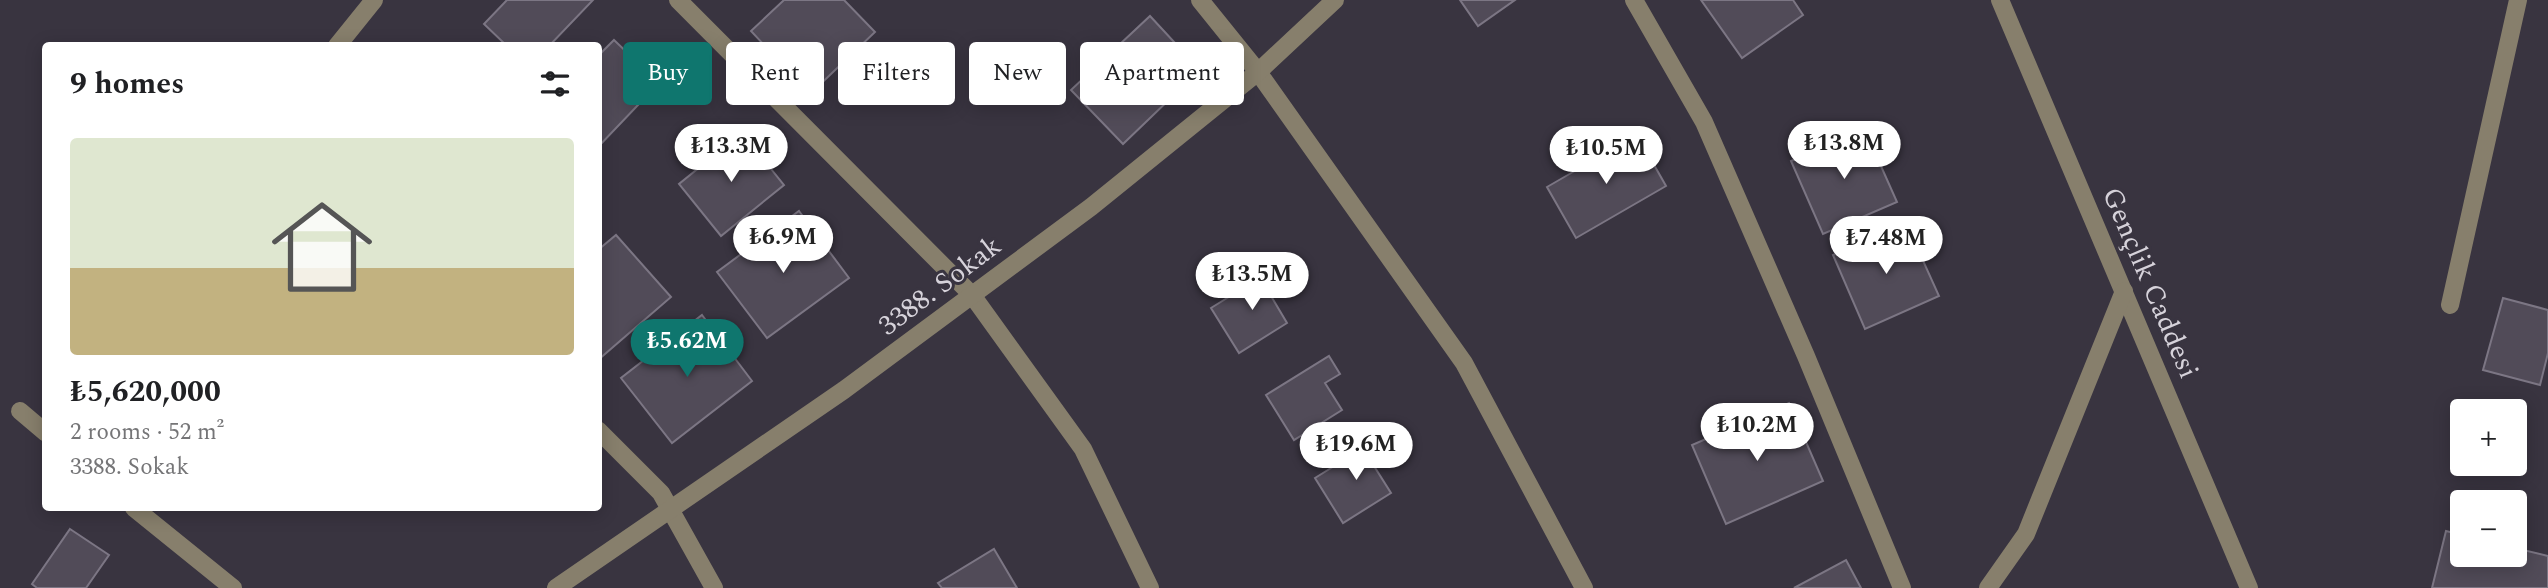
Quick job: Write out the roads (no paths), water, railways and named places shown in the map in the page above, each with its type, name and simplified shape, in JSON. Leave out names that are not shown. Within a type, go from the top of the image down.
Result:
[{"type":"street","points":[[340,42],[374,0]]},
{"type":"street","points":[[678,0],[971,295],[1083,449],[1150,588]]},
{"type":"street","points":[[1200,0],[1258,72],[1464,363],[1584,588]]},
{"type":"street","name":"3388. Sokak","points":[[556,588],[844,390],[1091,206],[1258,72],[1335,0]]},
{"type":"street","points":[[1634,0],[1704,122],[1806,356],[1902,588]]},
{"type":"street","name":"Gençlik Caddesi","points":[[2000,0],[2249,588]]},
{"type":"street","points":[[2450,305],[2518,0]]},
{"type":"street","points":[[1988,588],[2026,534],[2124,290]]},
{"type":"street","points":[[20,411],[42,428]]},
{"type":"street","points":[[602,434],[660,493],[714,588]]},
{"type":"street","points":[[138,511],[233,588]]}]
